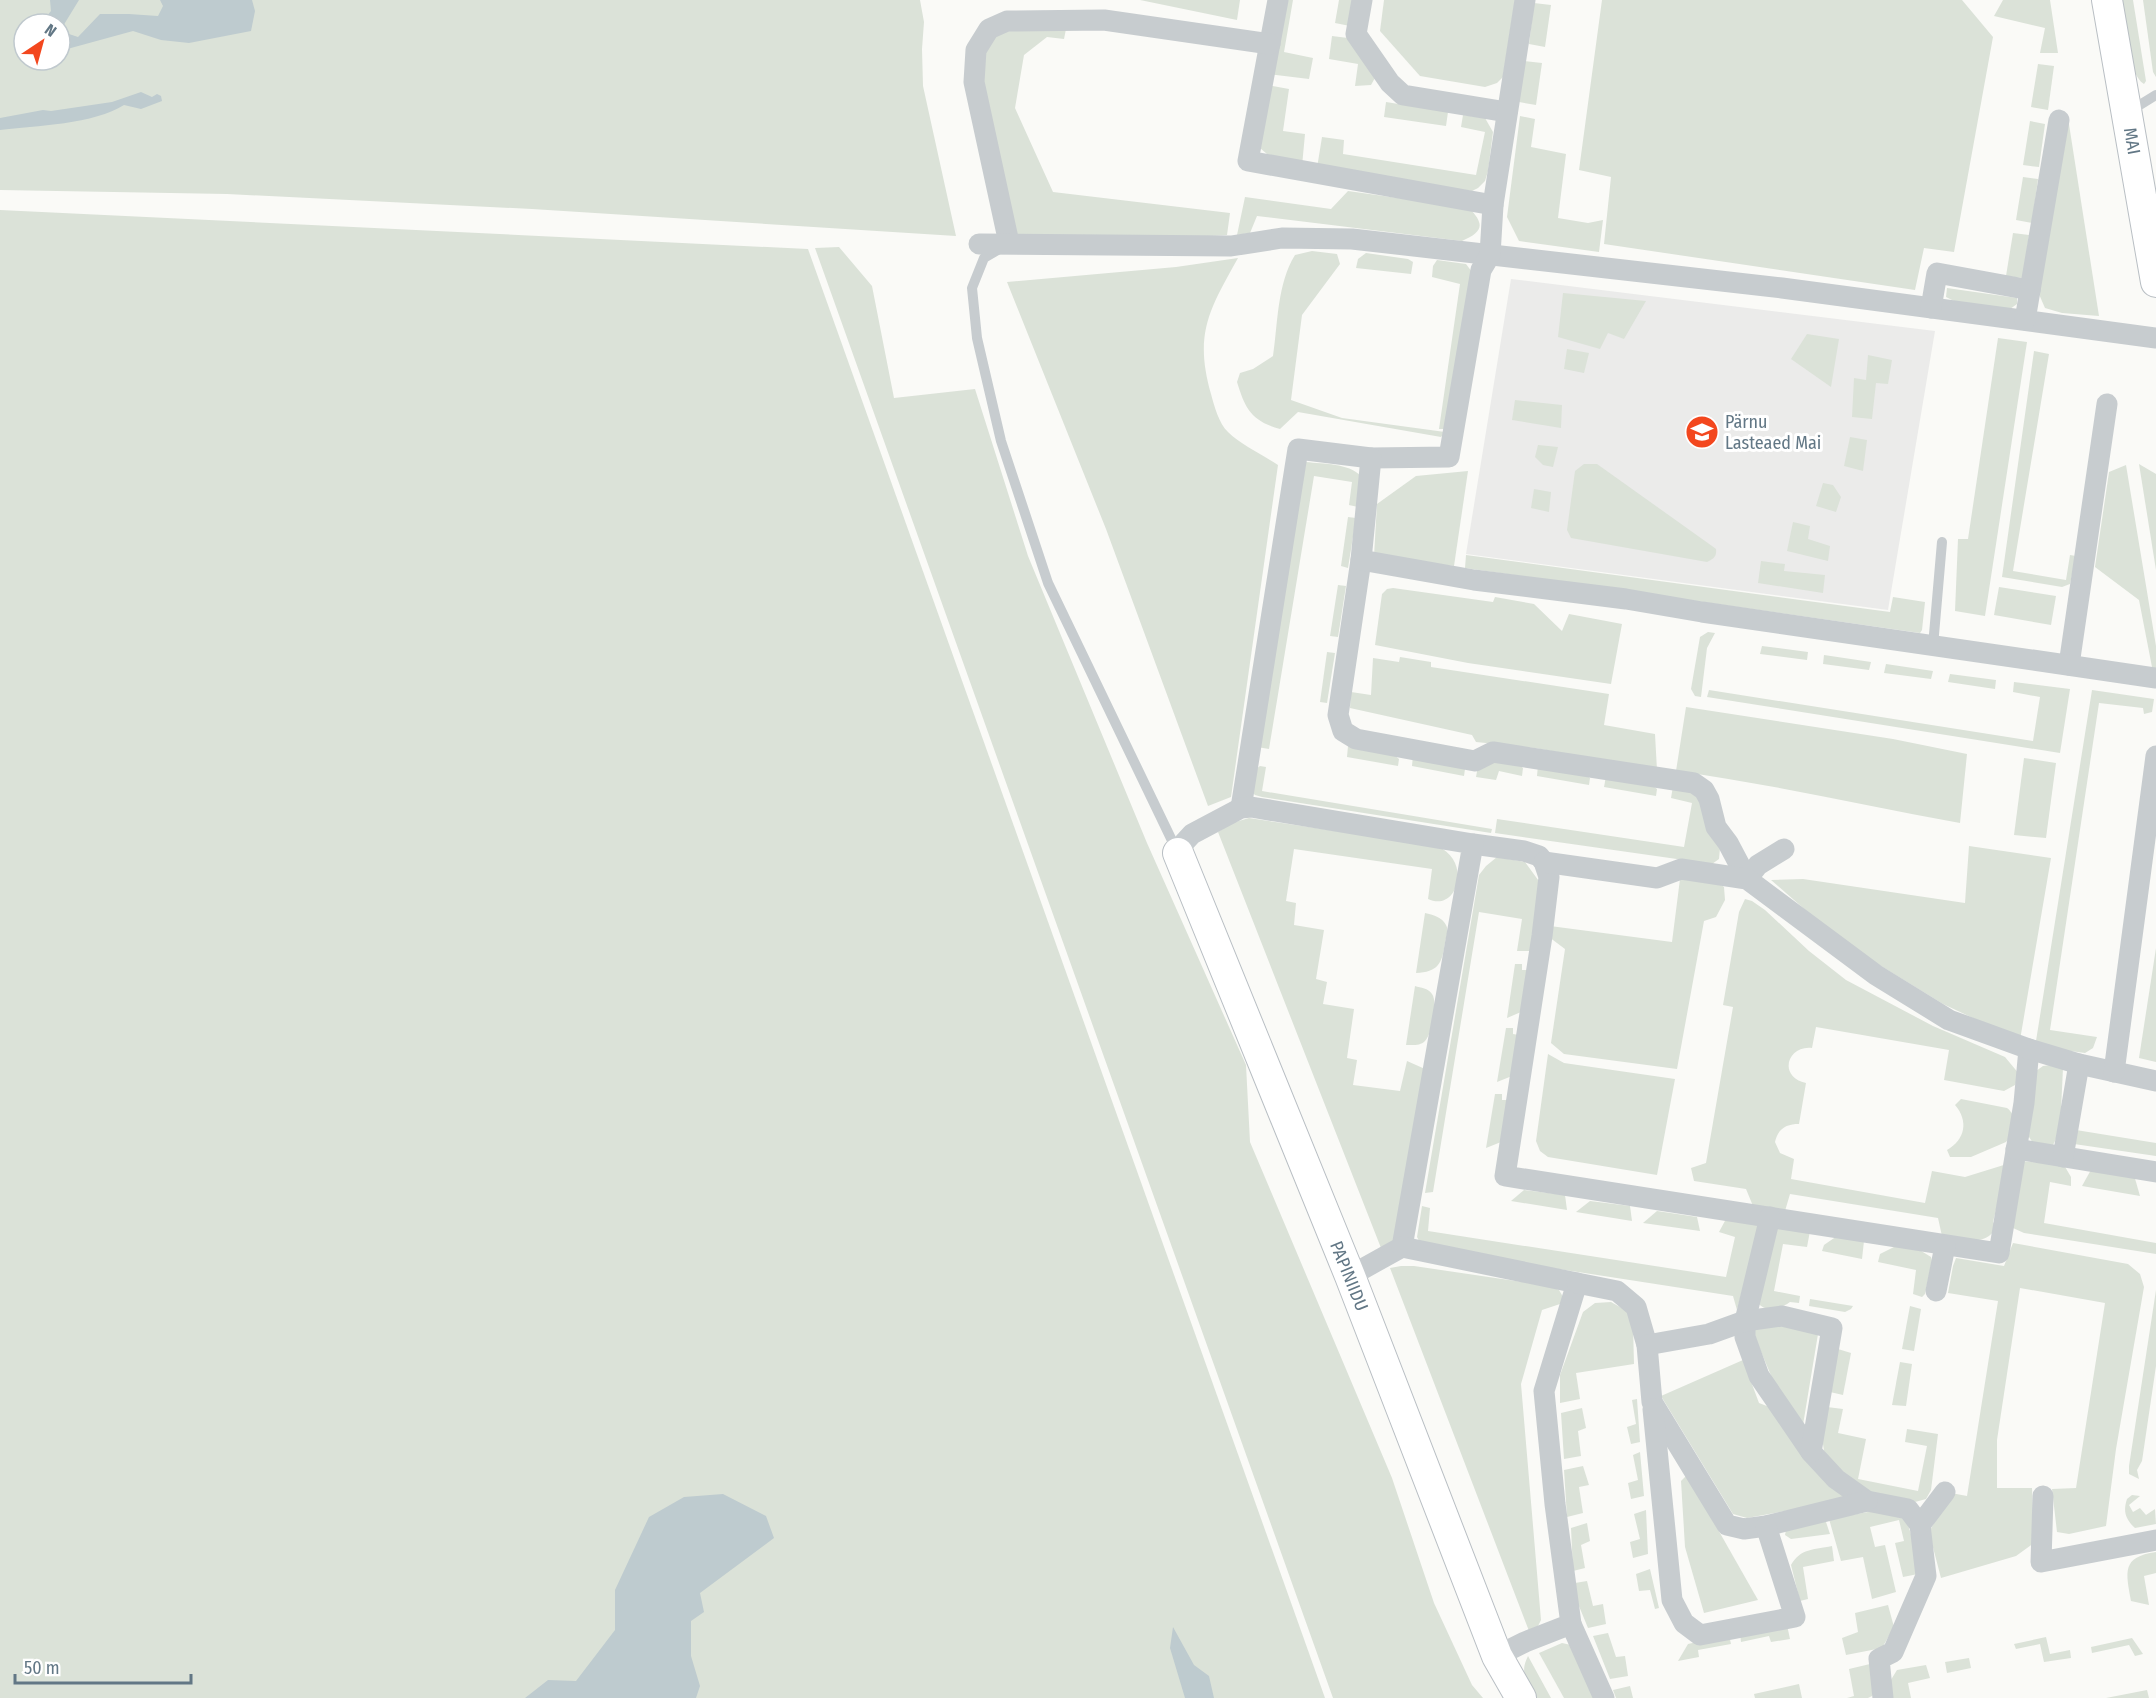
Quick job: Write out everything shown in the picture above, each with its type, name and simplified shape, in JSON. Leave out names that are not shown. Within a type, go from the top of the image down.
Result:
[{"type":"street","points":[[1278,0],[1248,161],[1494,205]]},
{"type":"street","points":[[1362,0],[1356,34],[1390,83],[1403,94],[1507,112]]},
{"type":"street","points":[[1241,808],[1298,449],[1371,458],[1449,457],[1481,270],[1490,255],[1494,205],[1525,0]]},
{"type":"street","name":"MAI","points":[[2107,0],[2156,282]]},
{"type":"street","points":[[1008,243],[974,82],[976,50],[989,29],[1007,21],[1104,20],[1270,44]]},
{"type":"street","points":[[2025,321],[2060,120]]},
{"type":"street","points":[[979,244],[1232,246],[1282,238],[1352,239],[1793,290],[2156,338]]},
{"type":"street","points":[[1931,308],[1937,273],[2030,290]]},
{"type":"street","points":[[2069,665],[2107,404]]},
{"type":"street","points":[[1371,458],[1361,560],[1338,715],[1343,731],[1356,739],[1475,760],[1493,752],[1694,783],[1704,790],[1716,827],[1728,843],[1747,879],[1876,975],[1949,1020],[2079,1064],[2156,1081]]},
{"type":"street","points":[[1361,560],[1473,580],[1626,599],[2156,678]]},
{"type":"street","points":[[2114,1072],[2156,756]]},
{"type":"street","points":[[1178,853],[1192,834],[1241,808],[1251,807],[1524,851],[1539,856],[1544,862],[1549,877],[1544,926],[1504,1176],[1999,1253],[2024,1103],[2030,1049]]},
{"type":"street","points":[[1402,1247],[1473,844]]},
{"type":"street","points":[[1747,879],[1758,865],[1784,849]]},
{"type":"street","name":"PAPINIIDU","points":[[1178,853],[1350,1276],[1497,1656],[1521,1698]]},
{"type":"street","points":[[1544,862],[1657,878],[1680,869],[1747,879]]},
{"type":"street","points":[[2063,1157],[2079,1064]]},
{"type":"street","points":[[2016,1149],[2156,1172]]},
{"type":"street","points":[[1770,1217],[1745,1321],[1745,1337],[1759,1376],[1812,1452],[1836,1479],[1867,1501],[1908,1509],[1920,1525],[1926,1576],[1893,1652],[1879,1659],[1883,1698]]},
{"type":"street","points":[[1936,1291],[1946,1246]]},
{"type":"street","points":[[1350,1276],[1402,1247],[1617,1291],[1636,1307],[1647,1345],[1672,1600],[1684,1623],[1700,1635],[1795,1617],[1766,1526]]},
{"type":"street","points":[[1577,1283],[1544,1391],[1555,1504],[1571,1624],[1604,1698]]},
{"type":"street","points":[[1647,1345],[1709,1334],[1745,1321],[1782,1316],[1832,1328],[1812,1452]]},
{"type":"street","points":[[1652,1402],[1727,1525],[1744,1528],[1766,1526],[1867,1501]]},
{"type":"street","points":[[1920,1525],[1945,1492]]},
{"type":"street","points":[[2043,1496],[2041,1562],[2083,1561],[2156,1540]]},
{"type":"street","points":[[1497,1656],[1571,1624]]},
{"type":"lane","points":[[2127,113],[2156,95]]},
{"type":"lane","points":[[1008,243],[984,258],[972,288],[978,338],[1001,441],[1048,583],[1178,853]]},
{"type":"lane","points":[[1933,646],[1942,542]]},
{"type":"shaded area","points":[[0,0],[920,0],[924,22],[923,86],[956,236],[532,209],[227,194],[0,190]]},
{"type":"shaded area","points":[[50,0],[79,0],[72,12],[51,11]]},
{"type":"shaded area","points":[[160,0],[252,0],[255,11],[251,31],[189,43],[161,40],[133,31],[72,48],[72,35],[78,37],[100,14],[158,16],[163,6]]},
{"type":"shaded area","points":[[1140,0],[1240,0],[1237,20]]},
{"type":"shaded area","points":[[1279,0],[1293,0],[1284,52],[1313,58],[1309,79],[1268,74]]},
{"type":"shaded area","points":[[1339,0],[1354,0],[1350,26],[1335,23]]},
{"type":"shaded area","points":[[1384,0],[1515,0],[1503,77],[1497,83],[1485,87],[1420,76],[1380,31]]},
{"type":"shaded area","points":[[1602,0],[1962,0],[1993,37],[1954,252],[1924,248],[1915,290],[1604,244],[1611,177],[1579,170]]},
{"type":"shaded area","points":[[2003,0],[2050,0],[2058,53],[2040,53],[2045,28],[1994,16]]},
{"type":"shaded area","points":[[2122,0],[2133,0],[2146,81],[2144,84],[2138,78],[2130,58]]},
{"type":"shaded area","points":[[2143,0],[2156,0],[2156,77],[2153,72]]},
{"type":"shaded area","points":[[1534,3],[1551,5],[1545,47],[1529,44]]},
{"type":"shaded area","points":[[1008,27],[1066,29],[1064,39],[1047,37],[1024,55],[1015,108],[1053,192],[1230,213],[1227,235],[1157,239],[1014,239],[983,80],[987,43]]},
{"type":"shaded area","points":[[1332,36],[1348,38],[1376,76],[1371,85],[1355,86],[1358,64],[1329,59]]},
{"type":"shaded area","points":[[1524,61],[1542,63],[1536,105],[1519,102]]},
{"type":"shaded area","points":[[2038,64],[2054,66],[2048,110],[2031,107]]},
{"type":"shaded area","points":[[1268,85],[1289,89],[1283,131],[1305,134],[1302,166],[1267,154],[1260,148]]},
{"type":"shaded area","points":[[141,92],[152,97],[157,94],[161,96],[162,101],[141,109],[124,105],[81,120],[0,130],[0,118],[43,110],[51,111],[112,102]]},
{"type":"shaded area","points":[[1386,102],[1448,112],[1446,126],[1384,117]]},
{"type":"shaded area","points":[[1463,115],[1485,118],[1493,132],[1485,181],[1472,191],[1317,168],[1322,137],[1344,140],[1343,154],[1476,175],[1485,132],[1461,127]]},
{"type":"shaded area","points":[[1520,116],[1535,119],[1531,147],[1566,154],[1558,218],[1588,223],[1603,220],[1599,252],[1519,241],[1507,217]]},
{"type":"shaded area","points":[[2068,118],[2099,316],[2062,313],[2045,308],[2038,292]]},
{"type":"shaded area","points":[[2030,121],[2045,124],[2039,167],[2023,165]]},
{"type":"shaded area","points":[[2023,177],[2038,179],[2032,223],[2016,220]]},
{"type":"shaded area","points":[[1348,191],[1469,208],[1478,219],[1479,228],[1462,241],[1257,216],[1250,233],[1237,235],[1245,197],[1331,209]]},
{"type":"shaded area","points":[[0,210],[808,249],[1325,1698],[0,1698]]},
{"type":"shaded area","points":[[2013,233],[2029,235],[2023,278],[2006,276]]},
{"type":"shaded area","points":[[839,247],[872,286],[894,398],[975,389],[1028,556],[1147,843],[1246,1065],[1250,1142],[1392,1478],[1434,1603],[1472,1685],[1483,1698],[1333,1698],[815,248]]},
{"type":"shaded area","points":[[1312,251],[1337,254],[1340,264],[1302,315],[1291,400],[1342,418],[1445,432],[1441,437],[1298,412],[1280,429],[1262,422],[1246,406],[1237,382],[1240,373],[1253,369],[1273,356],[1281,291],[1289,266],[1295,255]]},
{"type":"shaded area","points":[[1366,253],[1408,259],[1413,262],[1411,274],[1356,268],[1358,259]]},
{"type":"shaded area","points":[[1238,258],[1219,293],[1207,323],[1204,338],[1206,373],[1215,409],[1225,429],[1239,441],[1278,465],[1231,797],[1208,806],[1106,529],[1007,282],[1176,267]]},
{"type":"shaded area","points":[[1437,260],[1466,264],[1472,272],[1446,429],[1439,429],[1460,284],[1432,277],[1433,266]]},
{"type":"shaded area","name":"Pärnu Lasteaed Mai","points":[[1511,279],[1935,331],[1888,610],[1466,554]]},
{"type":"shaded area","points":[[1947,288],[2017,298],[2017,304],[2010,309],[1954,301],[1946,297]]},
{"type":"shaded area","points":[[1563,293],[1646,301],[1624,339],[1608,333],[1600,349],[1558,337]]},
{"type":"shaded area","points":[[1807,334],[1839,339],[1831,387],[1791,359]]},
{"type":"shaded area","points":[[1998,338],[2027,342],[1985,616],[1955,611],[1958,539],[1968,539]]},
{"type":"shaded area","points":[[1567,349],[1589,353],[1584,373],[1564,369]]},
{"type":"shaded area","points":[[2034,351],[2049,354],[2013,571],[2066,580],[2070,555],[2076,556],[2070,584],[2062,587],[2002,577]]},
{"type":"shaded area","points":[[1868,355],[1892,360],[1888,384],[1876,383],[1872,419],[1852,417],[1854,378],[1866,380]]},
{"type":"shaded area","points":[[1515,400],[1562,405],[1561,428],[1512,420]]},
{"type":"shaded area","points":[[1850,437],[1867,440],[1863,471],[1844,466]]},
{"type":"shaded area","points":[[1538,445],[1558,447],[1553,467],[1543,465],[1535,457]]},
{"type":"shaded area","points":[[1306,462],[1343,466],[1361,476],[1358,507],[1349,505],[1352,482],[1314,476],[1269,749],[1257,747]]},
{"type":"shaded area","points":[[1584,464],[1597,464],[1712,546],[1716,549],[1714,557],[1707,562],[1571,538],[1567,530],[1575,471]]},
{"type":"shaded area","points":[[2139,464],[2156,474],[2156,570]]},
{"type":"shaded area","points":[[2126,465],[2156,646],[2156,670],[2152,667],[2139,600],[2095,567],[2109,472]]},
{"type":"shaded area","points":[[1468,471],[1454,566],[1374,556],[1377,504],[1416,476]]},
{"type":"shaded area","points":[[1823,483],[1833,485],[1841,497],[1836,512],[1816,506]]},
{"type":"shaded area","points":[[1534,489],[1551,492],[1549,512],[1531,508]]},
{"type":"shaded area","points":[[1348,517],[1356,518],[1348,568],[1341,566]]},
{"type":"shaded area","points":[[1793,522],[1810,526],[1808,539],[1830,546],[1828,561],[1787,551]]},
{"type":"shaded area","points":[[1466,555],[1890,612],[1893,597],[1925,602],[1922,630],[1920,633],[1465,568]]},
{"type":"shaded area","points":[[1761,561],[1785,564],[1784,571],[1825,575],[1823,593],[1758,583]]},
{"type":"shaded area","points":[[1338,585],[1346,586],[1338,637],[1330,636]]},
{"type":"shaded area","points":[[1999,587],[2056,596],[2051,625],[1994,615]]},
{"type":"shaded area","points":[[1387,589],[1493,602],[1495,597],[1534,604],[1562,631],[1569,614],[1622,624],[1611,684],[1468,663],[1375,645],[1382,594]]},
{"type":"shaded area","points":[[1708,632],[1715,633],[1707,648],[1701,697],[1695,696],[1691,689],[1700,637]]},
{"type":"shaded area","points":[[1762,646],[1808,652],[1807,660],[1760,654]]},
{"type":"shaded area","points":[[1327,652],[1335,653],[1327,703],[1320,702]]},
{"type":"shaded area","points":[[1824,655],[1871,662],[1869,670],[1823,664]]},
{"type":"shaded area","points":[[1400,657],[1431,662],[1431,667],[1609,694],[1604,725],[1655,734],[1657,770],[1535,748],[1476,742],[1472,735],[1350,708],[1351,692],[1371,695],[1373,658],[1399,662]]},
{"type":"shaded area","points":[[1886,664],[1933,671],[1931,679],[1884,673]]},
{"type":"shaded area","points":[[1950,674],[1996,680],[1995,689],[1948,682]]},
{"type":"shaded area","points":[[2014,682],[2070,689],[2060,753],[1707,697],[1709,690],[2033,741],[2040,697],[2013,692]]},
{"type":"shaded area","points":[[2092,690],[2154,699],[2152,712],[2144,714],[2143,708],[2099,703],[2050,1030],[2097,1037],[2093,1048],[2085,1053],[2041,1047],[2036,1041]]},
{"type":"shaded area","points":[[1686,707],[1893,739],[1967,754],[1960,823],[1676,771]]},
{"type":"shaded area","points":[[1348,746],[1390,752],[1399,759],[1398,766],[1347,757]]},
{"type":"shaded area","points":[[1413,755],[1465,769],[1464,776],[1412,766]]},
{"type":"shaded area","points":[[2024,758],[2056,763],[2046,838],[2014,835]]},
{"type":"shaded area","points":[[1499,759],[1514,761],[1523,768],[1522,776],[1499,771],[1496,780],[1476,777],[1478,766]]},
{"type":"shaded area","points":[[1538,765],[1580,771],[1590,778],[1589,785],[1537,776]]},
{"type":"shaded area","points":[[1260,766],[1266,767],[1262,791],[1492,829],[1491,833],[1255,795],[1252,792],[1256,769]]},
{"type":"shaded area","points":[[1606,776],[1648,782],[1657,789],[1656,796],[1604,787]]},
{"type":"shaded area","points":[[1673,786],[1697,790],[1720,848],[1719,859],[1712,864],[1495,833],[1497,819],[1684,847],[1692,803],[1671,798]]},
{"type":"shaded area","points":[[1249,818],[1437,846],[1448,853],[1455,863],[1458,873],[1453,892],[1447,899],[1438,901],[1428,899],[1432,869],[1294,849],[1286,901],[1296,903],[1294,925],[1324,930],[1316,979],[1327,982],[1323,1004],[1354,1009],[1347,1058],[1357,1060],[1353,1085],[1400,1091],[1407,1061],[1425,1069],[1395,1241],[1381,1248],[1218,832],[1232,823]]},
{"type":"shaded area","points":[[1969,846],[2051,858],[2020,1040],[1943,1004],[1842,942],[1771,880],[1803,879],[1965,903]]},
{"type":"shaded area","points":[[1497,857],[1525,862],[1541,884],[1532,951],[1517,951],[1522,919],[1479,912],[1433,1192],[1425,1193],[1479,875]]},
{"type":"shaded area","points":[[1680,879],[1718,883],[1724,887],[1725,900],[1716,917],[1704,921],[1677,1069],[1564,1054],[1551,1043],[1565,949],[1549,937],[1550,926],[1672,942]]},
{"type":"shaded area","points":[[1745,899],[1765,910],[1809,951],[1846,980],[1933,1026],[2005,1057],[2020,1075],[2015,1085],[2004,1091],[1944,1080],[1949,1050],[1816,1027],[1812,1048],[1797,1051],[1789,1062],[1791,1074],[1806,1083],[1799,1124],[1784,1128],[1778,1133],[1775,1142],[1780,1153],[1794,1159],[1791,1179],[1925,1203],[1932,1171],[1965,1177],[2007,1164],[1993,1222],[1997,1227],[1992,1234],[1980,1240],[1942,1236],[1938,1218],[1790,1194],[1785,1211],[1753,1206],[1746,1189],[1694,1181],[1691,1168],[1706,1163],[1733,1007],[1723,1005],[1739,912]]},
{"type":"shaded area","points":[[1425,913],[1442,920],[1447,927],[1447,934],[1438,966],[1429,971],[1416,973]]},
{"type":"shaded area","points":[[2156,948],[2156,1062],[2139,1058]]},
{"type":"shaded area","points":[[1515,964],[1522,964],[1522,970],[1528,970],[1521,1012],[1507,1018]]},
{"type":"shaded area","points":[[1415,986],[1426,989],[1432,994],[1434,998],[1433,1018],[1428,1037],[1423,1043],[1406,1045]]},
{"type":"shaded area","points":[[1506,1028],[1513,1028],[1513,1034],[1519,1035],[1512,1076],[1497,1082]]},
{"type":"shaded area","points":[[1548,1054],[1564,1063],[1675,1079],[1657,1175],[1548,1157],[1540,1151],[1536,1141]]},
{"type":"shaded area","points":[[2043,1066],[2063,1068],[2060,1131],[2053,1145],[2033,1143],[2025,1131],[2036,1071]]},
{"type":"shaded area","points":[[1495,1094],[1502,1094],[1502,1100],[1508,1100],[1501,1142],[1486,1148]]},
{"type":"shaded area","points":[[1961,1099],[2007,1108],[2013,1115],[2014,1125],[2012,1134],[2006,1142],[1971,1157],[1950,1157],[1947,1150],[1958,1141],[1963,1130],[1962,1117],[1955,1105]]},
{"type":"shaded area","points":[[2076,1130],[2156,1143],[2156,1156],[2074,1144]]},
{"type":"shaded area","points":[[2021,1161],[2064,1165],[2071,1177],[2071,1186],[2050,1182],[2044,1223],[2156,1243],[2156,1254],[2024,1233],[2013,1228]]},
{"type":"shaded area","points":[[2092,1168],[2134,1175],[2140,1196],[2082,1186]]},
{"type":"shaded area","points":[[1524,1190],[1565,1195],[1567,1210],[1511,1201]]},
{"type":"shaded area","points":[[1590,1201],[1630,1206],[1632,1221],[1576,1212]]},
{"type":"shaded area","points":[[1422,1206],[1430,1208],[1428,1231],[1726,1277],[1735,1237],[1719,1232],[1726,1219],[1760,1224],[1737,1310],[1733,1296],[1423,1248],[1417,1237]]},
{"type":"shaded area","points":[[1657,1211],[1697,1217],[1700,1231],[1643,1223]]},
{"type":"shaded area","points":[[1776,1228],[1810,1231],[1807,1247],[1783,1244],[1774,1291],[1800,1296],[1799,1303],[1790,1302],[1781,1307],[1768,1309],[1756,1301]]},
{"type":"shaded area","points":[[1837,1236],[1864,1241],[1862,1259],[1822,1251],[1824,1245]]},
{"type":"shaded area","points":[[2013,1243],[2128,1264],[2140,1274],[2144,1287],[2116,1449],[2106,1526],[2069,1534],[2057,1532],[2052,1489],[2076,1488],[2105,1303],[2020,1288],[1997,1440],[1997,1488],[2032,1488],[2034,1543],[2016,1556],[1941,1578],[1929,1532],[1951,1493],[1967,1496],[1998,1301],[1948,1293],[1953,1266],[1956,1258],[2004,1266]]},
{"type":"shaded area","points":[[1896,1246],[1918,1249],[1931,1257],[1925,1294],[1922,1297],[1913,1294],[1916,1270],[1878,1262],[1880,1254]]},
{"type":"shaded area","points":[[1401,1266],[1549,1286],[1559,1290],[1566,1302],[1542,1310],[1521,1384],[1541,1620],[1538,1626],[1529,1631],[1390,1268]]},
{"type":"shaded area","points":[[2156,1290],[2156,1366],[2142,1461],[2137,1470],[2139,1479],[2129,1474],[2129,1466]]},
{"type":"shaded area","points":[[1810,1299],[1853,1306],[1845,1312],[1809,1306]]},
{"type":"shaded area","points":[[1611,1302],[1627,1311],[1633,1326],[1634,1364],[1576,1373],[1580,1399],[1560,1403],[1560,1375],[1583,1312],[1595,1303]]},
{"type":"shaded area","points":[[1910,1306],[1921,1309],[1914,1351],[1902,1349]]},
{"type":"shaded area","points":[[1774,1323],[1818,1334],[1802,1431],[1778,1392],[1751,1328]]},
{"type":"shaded area","points":[[1838,1349],[1851,1353],[1843,1395],[1830,1392]]},
{"type":"shaded area","points":[[1743,1360],[1759,1403],[1772,1408],[1846,1497],[1747,1518],[1733,1514],[1661,1396]]},
{"type":"shaded area","points":[[1900,1362],[1912,1364],[1906,1406],[1892,1405]]},
{"type":"shaded area","points":[[1637,1399],[1640,1442],[1631,1444],[1627,1427],[1636,1424],[1632,1400]]},
{"type":"shaded area","points":[[1827,1407],[1843,1409],[1838,1433],[1866,1439],[1858,1479],[1918,1491],[1927,1446],[1905,1442],[1907,1429],[1938,1434],[1931,1490],[1926,1499],[1915,1502],[1864,1492],[1844,1477],[1824,1451],[1822,1437]]},
{"type":"shaded area","points":[[1582,1408],[1586,1428],[1578,1431],[1581,1456],[1564,1459],[1561,1413]]},
{"type":"shaded area","points":[[1640,1452],[1644,1496],[1631,1499],[1628,1483],[1638,1480],[1633,1455]]},
{"type":"shaded area","points":[[1583,1466],[1589,1485],[1579,1487],[1583,1513],[1567,1517],[1564,1470]]},
{"type":"shaded area","points":[[1687,1475],[1758,1600],[1704,1613],[1685,1547],[1681,1481]]},
{"type":"shaded area","points":[[723,1494],[766,1516],[774,1538],[700,1593],[704,1612],[691,1621],[691,1656],[700,1686],[696,1698],[525,1698],[548,1680],[576,1681],[615,1630],[615,1590],[649,1517],[684,1497]]},
{"type":"shaded area","points":[[2132,1495],[2140,1496],[2129,1505],[2133,1512],[2140,1508],[2146,1515],[2155,1509],[2156,1524],[2135,1528],[2132,1525],[2127,1518],[2125,1507],[2127,1499]]},
{"type":"shaded area","points":[[1646,1510],[1648,1554],[1633,1558],[1630,1542],[1640,1539],[1634,1514]]},
{"type":"shaded area","points":[[1879,1510],[1905,1515],[1923,1573],[1903,1577],[1895,1543],[1904,1541],[1899,1520],[1870,1527],[1875,1547],[1885,1545],[1896,1592],[1872,1599],[1863,1557],[1841,1561],[1829,1519]]},
{"type":"shaded area","points":[[1825,1519],[1830,1534],[1791,1539],[1785,1535],[1786,1530]]},
{"type":"shaded area","points":[[1587,1523],[1590,1541],[1581,1545],[1585,1568],[1573,1571],[1571,1528]]},
{"type":"shaded area","points":[[1832,1546],[1834,1561],[1803,1567],[1808,1599],[1800,1601],[1791,1565],[1803,1553]]},
{"type":"shaded area","points":[[2156,1552],[2156,1573],[2144,1576],[2149,1605],[2131,1601],[2127,1574],[2131,1562],[2145,1554]]},
{"type":"shaded area","points":[[1650,1569],[1659,1608],[1655,1609],[1650,1590],[1639,1591],[1636,1574]]},
{"type":"shaded area","points":[[1587,1581],[1593,1606],[1603,1604],[1606,1624],[1588,1628],[1574,1594],[1575,1583]]},
{"type":"shaded area","points":[[1888,1605],[1894,1627],[1882,1648],[1846,1655],[1842,1638],[1858,1632],[1855,1613]]},
{"type":"shaded area","points":[[1787,1625],[1790,1639],[1771,1642],[1769,1636],[1741,1642],[1740,1633]]},
{"type":"shaded area","points":[[1173,1627],[1194,1665],[1209,1676],[1214,1698],[1185,1698],[1170,1648]]},
{"type":"shaded area","points":[[1608,1633],[1616,1657],[1625,1656],[1628,1676],[1610,1679],[1593,1636]]},
{"type":"shaded area","points":[[1729,1635],[1731,1644],[1698,1650],[1699,1657],[1678,1661],[1688,1644]]},
{"type":"shaded area","points":[[2046,1637],[2050,1654],[2070,1650],[2071,1658],[2044,1662],[2040,1644],[2016,1649],[2014,1644]]},
{"type":"shaded area","points":[[2132,1638],[2143,1654],[2135,1656],[2129,1645],[2092,1653],[2091,1647]]},
{"type":"shaded area","points":[[1562,1643],[1571,1645],[1596,1698],[1564,1698],[1539,1653]]},
{"type":"shaded area","points":[[1528,1656],[1551,1698],[1537,1698],[1527,1682],[1524,1668]]},
{"type":"shaded area","points":[[1969,1658],[1971,1668],[1947,1673],[1945,1662]]},
{"type":"shaded area","points":[[1870,1664],[1874,1691],[1872,1696],[1847,1698],[1854,1696],[1849,1669]]},
{"type":"shaded area","points":[[1926,1665],[1930,1678],[1908,1683],[1911,1698],[1891,1698],[1889,1683],[1897,1670]]},
{"type":"shaded area","points":[[1799,1684],[1802,1698],[1755,1698],[1754,1694]]},
{"type":"shaded area","points":[[1630,1686],[1633,1698],[1616,1698],[1613,1690]]},
{"type":"shaded area","points":[[2147,1690],[2149,1698],[2106,1698]]},
{"type":"place","name":"Pärnu Lasteaed Mai","points":[[1702,432]]}]
